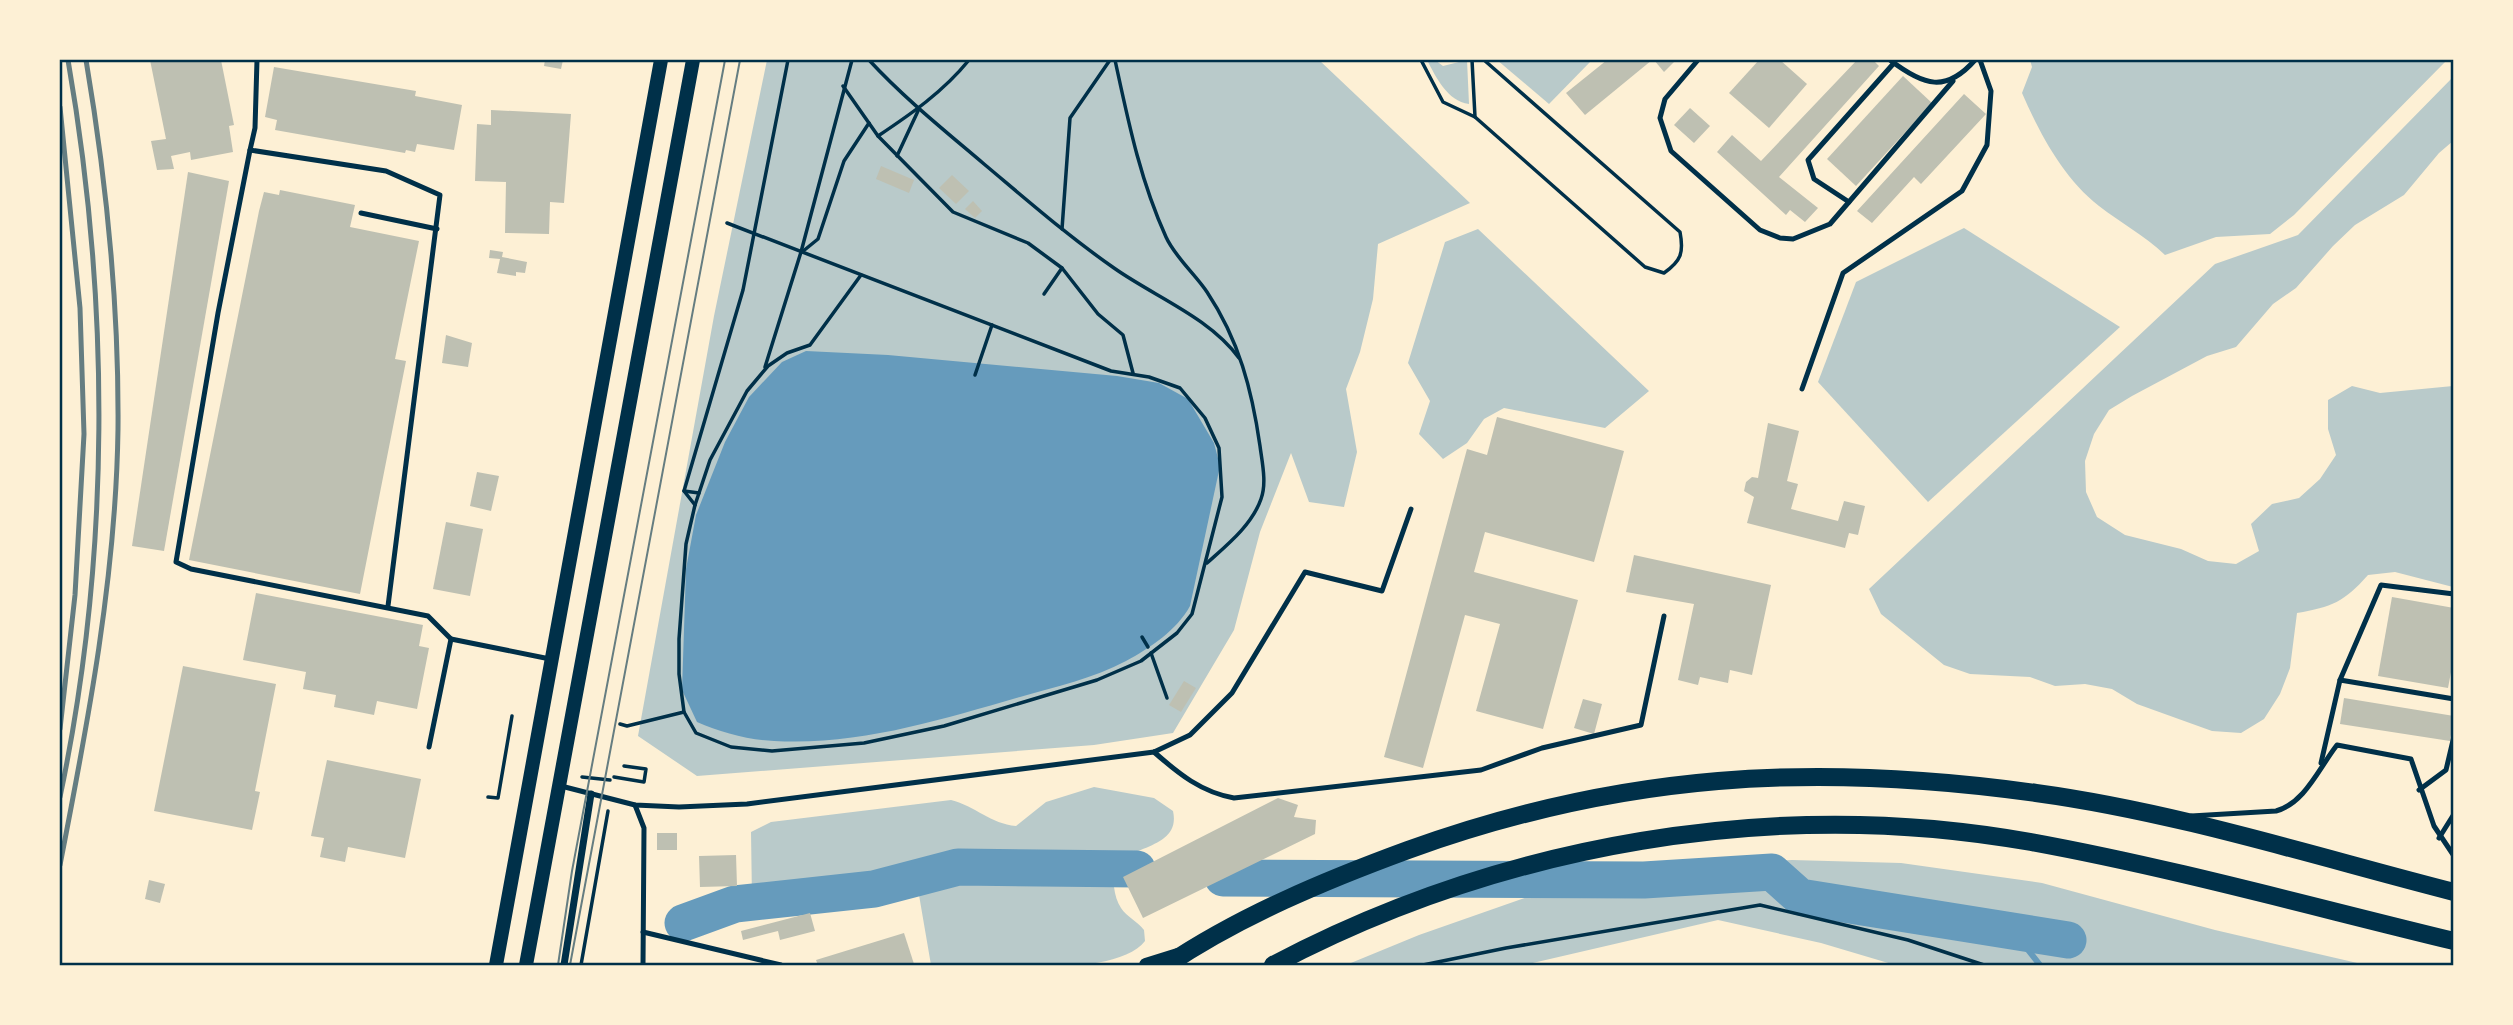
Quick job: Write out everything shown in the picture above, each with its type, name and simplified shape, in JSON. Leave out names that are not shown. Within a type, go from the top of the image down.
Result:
[{"type":"main road","points":[[496,965],[661,60]]},
{"type":"main road","points":[[526,965],[693,60]]},
{"type":"main road","points":[[1146,965],[1196,946],[1303,892],[1462,830],[1543,808],[1624,791],[1700,781],[1794,775],[1908,779],[2038,793],[2161,817],[2454,892]]},
{"type":"main road","points":[[1273,965],[1325,938],[1402,904],[1554,857],[1705,833],[1796,826],[1907,828],[2028,842],[2147,866],[2454,941]]},
{"type":"main road","points":[[1167,965],[1196,946]]},
{"type":"street","points":[[564,965],[591,794]]},
{"type":"lane","points":[[257,60],[255,128],[218,313],[176,562],[191,569],[428,615],[451,639],[550,659]]},
{"type":"lane","points":[[1698,60],[1665,99],[1660,118],[1671,151],[1760,230],[1780,239],[1805,236],[1830,224],[1953,81],[1978,60],[1991,91],[1987,145],[1962,191],[1843,273],[1802,389]]},
{"type":"lane","points":[[1849,202],[1814,179],[1808,160],[1892,61],[1929,81],[1953,81]]},
{"type":"lane","points":[[250,150],[386,171],[440,195],[388,606]]},
{"type":"lane","points":[[361,213],[437,229]]},
{"type":"lane","points":[[558,785],[635,806],[747,804],[1154,752],[1190,735],[1232,693],[1306,572],[1382,590],[1411,509]]},
{"type":"lane","points":[[2320,766],[2340,680],[2381,585],[2454,594]]},
{"type":"lane","points":[[1154,752],[1194,784],[1214,794],[1234,798],[1490,767],[1542,748],[1641,725],[1664,616]]},
{"type":"lane","points":[[429,747],[451,639]]},
{"type":"lane","points":[[2340,680],[2454,699]]},
{"type":"lane","points":[[2419,790],[2446,770],[2454,736]]},
{"type":"lane","points":[[2161,817],[2276,811],[2287,808],[2297,801],[2337,745],[2411,759],[2419,790],[2440,838],[2454,856]]},
{"type":"lane","points":[[635,806],[644,828],[642,965]]},
{"type":"lane","points":[[2440,838],[2454,814]]},
{"type":"lane","points":[[643,933],[781,965]]},
{"type":"path","points":[[684,491],[743,290],[788,60]]},
{"type":"path","points":[[764,370],[801,252],[852,60]]},
{"type":"path","points":[[869,60],[895,89],[1062,229],[1115,269],[1230,345],[1245,366]]},
{"type":"path","points":[[878,136],[919,109],[969,60]]},
{"type":"path","points":[[1062,229],[1070,118],[1112,60]]},
{"type":"path","points":[[1112,60],[1136,160],[1167,240],[1207,293],[1245,366],[1259,436],[1263,471],[1262,497],[1251,518],[1206,565]]},
{"type":"path","points":[[1421,60],[1443,102],[1475,117],[1644,267],[1664,273],[1678,264],[1683,250],[1680,232],[1484,60]]},
{"type":"path","points":[[1472,60],[1475,117]]},
{"type":"path","points":[[844,86],[878,136],[953,212],[1028,243],[1062,268],[1098,314],[1124,335],[1133,373]]},
{"type":"path","points":[[897,156],[919,109]]},
{"type":"path","points":[[801,252],[818,239],[844,161],[869,123]]},
{"type":"path","points":[[727,223],[753,235],[862,275],[1111,371],[1133,373],[1180,388],[1205,418],[1219,448],[1222,497],[1192,614],[1177,633],[1141,661],[1097,680],[944,726],[864,743],[772,751],[730,747],[696,733],[684,712],[679,674],[679,639],[686,544],[695,505],[710,460],[747,391],[764,370],[787,353],[810,345],[862,275]]},
{"type":"path","points":[[1044,294],[1062,268]]},
{"type":"path","points":[[975,375],[992,325]]},
{"type":"path","points":[[684,491],[699,493]]},
{"type":"path","points":[[684,491],[695,505]]},
{"type":"path","points":[[1142,637],[1148,647]]},
{"type":"path","points":[[1151,653],[1167,698]]},
{"type":"path","points":[[620,724],[627,726],[684,712]]},
{"type":"path","points":[[488,797],[498,798],[512,716]]},
{"type":"path","points":[[582,777],[644,782],[646,769],[624,766]]},
{"type":"path","points":[[581,965],[610,798]]},
{"type":"path","points":[[1423,965],[1506,948],[1760,905],[1908,940],[1984,965]]},
{"type":"shaded area","points":[[767,60],[1319,60],[1470,203],[1378,244],[1373,299],[1360,352],[1346,389],[1357,452],[1344,507],[1309,502],[1291,453],[1260,532],[1234,630],[1173,733],[1094,745],[697,776],[638,736],[714,316]]},
{"type":"shaded area","points":[[1427,60],[1435,60],[1443,66],[1467,60],[1469,104],[1448,93]]},
{"type":"shaded area","points":[[1497,60],[1592,60],[1549,104]]},
{"type":"shaded area","points":[[2030,60],[2447,60],[2294,215],[2270,234],[2216,237],[2165,255],[2086,195],[2064,169],[2045,139],[2022,93],[2032,67]]},
{"type":"shaded area","points":[[2453,77],[2453,141],[2439,153],[2404,195],[2355,225],[2296,288],[2273,304],[2236,347],[2207,356],[2109,410],[2094,434],[2085,461],[2086,492],[2097,517],[2125,535],[2181,549],[2208,561],[2236,564],[2259,551],[2251,524],[2272,504],[2299,498],[2320,479],[2336,455],[2328,429],[2328,400],[2352,386],[2380,393],[2453,386],[2453,587],[2395,572],[2368,575],[2337,602],[2297,613],[2290,668],[2280,694],[2264,719],[2241,733],[2212,731],[2137,704],[2112,689],[2085,684],[2055,686],[2030,677],[1970,674],[1944,665],[1881,614],[1869,589],[2215,264],[2298,235]]},
{"type":"shaded area","points":[[1964,228],[2120,327],[1928,502],[1818,382],[1856,282]]},
{"type":"shaded area","points":[[1478,229],[1649,391],[1605,428],[1504,408],[1484,419],[1467,443],[1443,459],[1419,434],[1430,401],[1408,363],[1445,242]]},
{"type":"shaded area","points":[[1094,787],[1154,798],[1173,811],[1173,826],[1167,836],[1132,854],[1121,862],[1115,872],[1114,887],[1118,903],[1144,930],[1145,941],[1129,953],[1106,961],[1045,968],[931,965],[919,895],[904,888],[761,908],[752,900],[751,832],[771,822],[951,800],[999,822],[1016,826],[1046,802]]},
{"type":"shaded area","points":[[1792,860],[1901,863],[2042,883],[2215,930],[2366,965],[1895,965],[1821,943],[1718,920],[1524,965],[1346,965],[1419,935],[1542,892],[1686,866]]},
{"type":"water","points":[[806,351],[888,355],[1117,376],[1159,383],[1188,399],[1214,443],[1220,466],[1190,606],[1185,615],[1153,644],[1126,661],[1101,672],[1060,686],[898,730],[837,739],[774,741],[734,735],[697,722],[682,690],[686,569],[696,515],[725,442],[749,397],[782,362]]},
{"type":"building","points":[[150,60],[221,60],[234,125],[229,126],[233,152],[191,160],[190,152],[171,156],[174,169],[157,170],[151,141],[166,139]]},
{"type":"building","points":[[545,60],[563,60],[561,69],[544,66]]},
{"type":"building","points":[[1607,60],[1652,60],[1585,115],[1566,93]]},
{"type":"building","points":[[1654,60],[1676,60],[1664,72]]},
{"type":"building","points":[[1759,60],[1780,60],[1807,84],[1769,128],[1729,93]]},
{"type":"building","points":[[1857,60],[1873,60],[1879,66],[1779,177],[1818,208],[1805,222],[1790,210],[1786,215],[1717,152],[1732,135],[1761,161]]},
{"type":"building","points":[[274,67],[416,91],[415,96],[462,105],[454,150],[417,144],[415,152],[406,150],[405,153],[275,130],[277,120],[265,117]]},
{"type":"building","points":[[1903,76],[1932,103],[1856,186],[1827,159]]},
{"type":"building","points":[[1964,94],[1986,114],[1921,184],[1914,177],[1872,223],[1857,211]]},
{"type":"building","points":[[1690,108],[1710,126],[1694,143],[1674,125]]},
{"type":"building","points":[[491,110],[571,114],[564,203],[550,202],[549,234],[505,233],[506,182],[475,181],[477,124],[491,125]]},
{"type":"building","points":[[881,166],[914,180],[909,193],[876,179]]},
{"type":"building","points":[[188,172],[229,181],[164,551],[132,546]]},
{"type":"building","points":[[952,175],[969,191],[956,204],[939,188]]},
{"type":"building","points":[[280,190],[355,205],[350,227],[419,241],[395,359],[406,361],[360,594],[189,560],[259,211],[264,192],[279,195]]},
{"type":"building","points":[[973,201],[982,211],[975,218],[965,209]]},
{"type":"building","points":[[490,250],[503,252],[502,257],[527,262],[525,273],[516,272],[516,276],[497,273],[500,259],[489,258]]},
{"type":"building","points":[[446,335],[472,343],[468,367],[442,363]]},
{"type":"building","points":[[1497,417],[1624,451],[1594,562],[1485,532],[1474,572],[1578,600],[1543,729],[1476,711],[1500,624],[1465,615],[1423,768],[1384,757],[1467,449],[1487,455]]},
{"type":"building","points":[[1768,423],[1799,431],[1787,481],[1798,484],[1791,509],[1838,521],[1844,501],[1865,506],[1858,535],[1849,533],[1845,548],[1747,523],[1754,497],[1744,491],[1746,482],[1752,477],[1758,478]]},
{"type":"building","points":[[477,472],[499,476],[491,511],[470,506]]},
{"type":"building","points":[[446,522],[483,529],[470,596],[433,589]]},
{"type":"building","points":[[1634,555],[1771,585],[1752,675],[1730,670],[1728,683],[1700,677],[1698,685],[1678,680],[1694,604],[1626,592]]},
{"type":"building","points":[[256,593],[423,625],[419,646],[429,648],[417,709],[377,701],[374,715],[334,707],[336,695],[303,689],[306,672],[243,660]]},
{"type":"building","points":[[2392,597],[2454,608],[2454,656],[2448,688],[2378,676]]},
{"type":"building","points":[[183,666],[276,684],[255,791],[260,792],[252,830],[154,811]]},
{"type":"building","points":[[1184,681],[1196,688],[1181,712],[1169,705]]},
{"type":"building","points":[[2344,698],[2454,716],[2450,741],[2340,724]]},
{"type":"building","points":[[1583,699],[1602,704],[1594,734],[1574,728]]},
{"type":"building","points":[[327,760],[421,779],[405,858],[348,847],[345,862],[320,857],[324,838],[311,836]]},
{"type":"building","points":[[1278,798],[1298,805],[1294,817],[1316,820],[1315,834],[1143,918],[1123,877]]},
{"type":"building","points":[[657,833],[677,833],[677,850],[657,850]]},
{"type":"building","points":[[736,855],[737,886],[700,887],[699,856]]},
{"type":"building","points":[[149,880],[165,884],[160,903],[145,899]]},
{"type":"building","points":[[810,913],[815,931],[780,940],[778,931],[743,940],[741,931]]},
{"type":"building","points":[[904,933],[914,964],[818,965],[816,960]]},
{"type":"waterway","points":[[683,923],[735,904],[874,889],[958,867],[1137,869]]},
{"type":"waterway","points":[[1223,878],[1644,880],[1772,872],[1800,897],[2068,940]]},
{"type":"waterway","points":[[2014,932],[2040,965]]},
{"type":"tram line","points":[[558,965],[572,871],[725,60]]},
{"type":"tram line","points":[[570,965],[740,60]]},
{"type":"railway","points":[[60,797],[77,706],[89,614],[99,429],[92,243],[68,60]]},
{"type":"railway","points":[[60,865],[99,649],[112,539],[118,429],[110,243],[100,150],[86,60]]},
{"type":"railway","points":[[60,107],[80,308],[84,434],[75,595],[60,729]]}]
